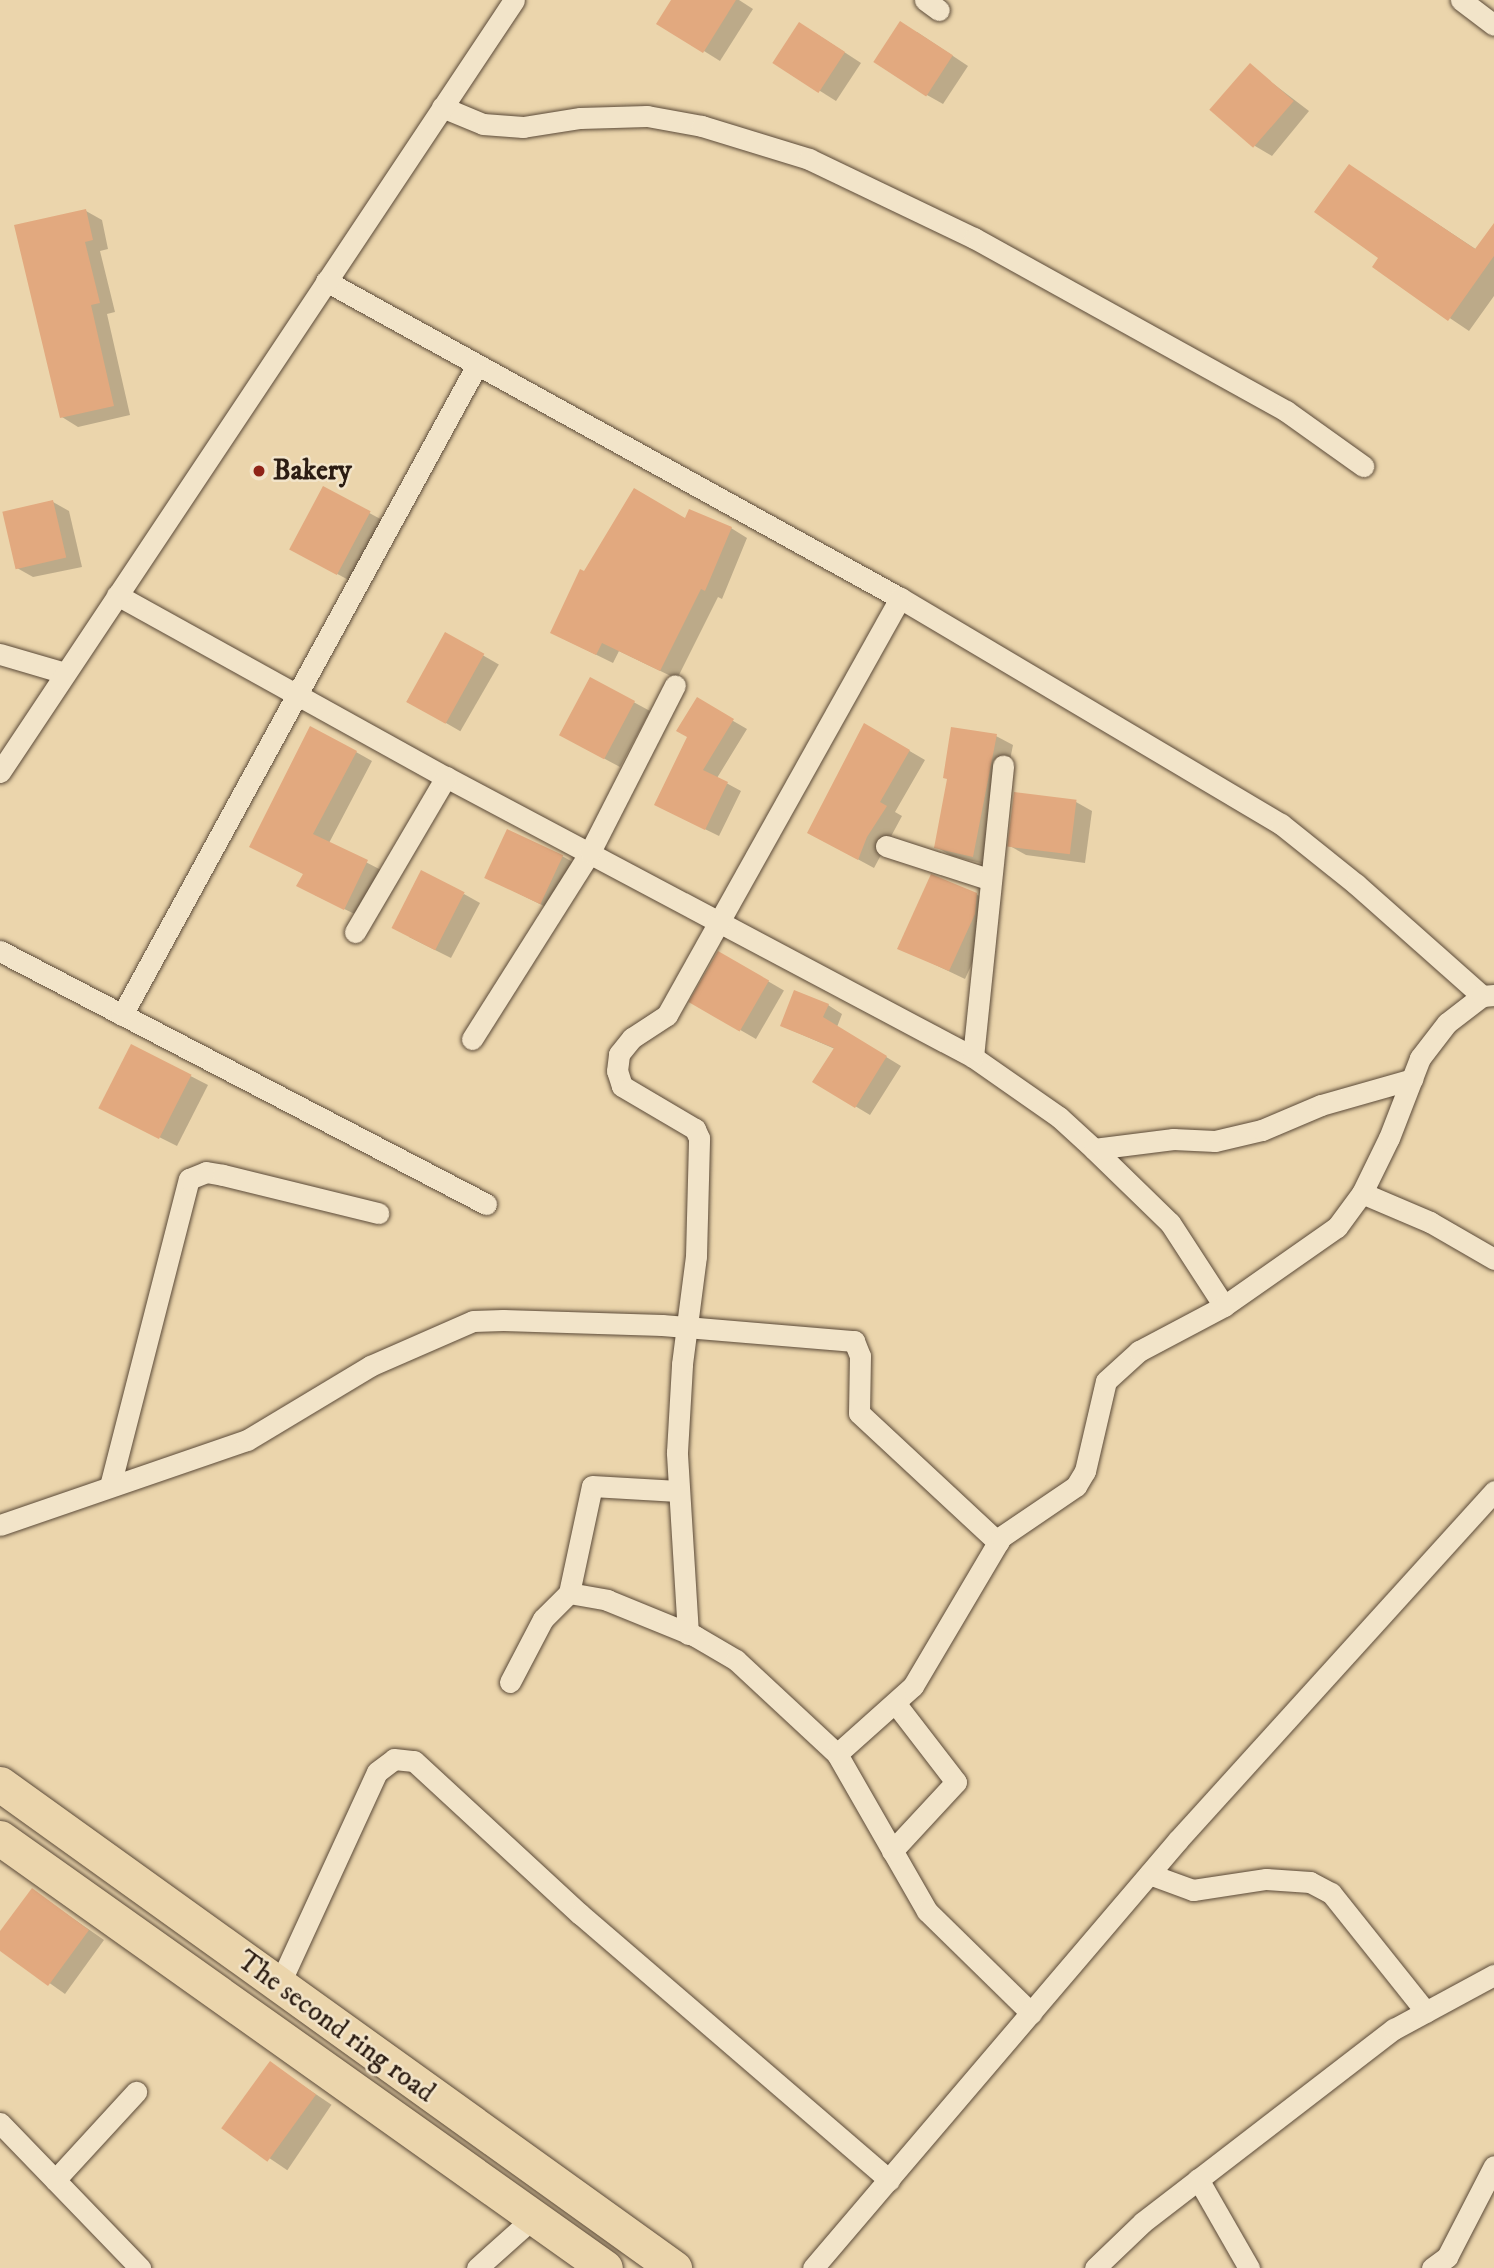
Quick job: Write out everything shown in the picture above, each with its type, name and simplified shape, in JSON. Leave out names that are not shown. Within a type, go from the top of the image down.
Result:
[{"type":"main road","name":"The second ring road","points":[[0,1784],[674,2268]]},
{"type":"main road","name":"The second ring road","points":[[0,1838],[605,2268]]},
{"type":"street","points":[[0,772],[514,0]]},
{"type":"street","points":[[1461,0],[1494,25]]},
{"type":"street","points":[[442,107],[483,124],[523,127],[580,118],[647,116],[702,126],[809,159],[986,244],[1286,411],[1363,466]]},
{"type":"street","points":[[326,281],[900,598],[1281,824],[1488,995],[1447,1023],[1420,1058],[1362,1193],[1337,1227],[1224,1306],[1139,1351],[1106,1381],[1085,1471],[1076,1486],[1012,1527],[998,1542],[957,1618],[913,1686],[837,1754]]},
{"type":"street","points":[[122,1015],[477,365]]},
{"type":"street","points":[[117,595],[446,777],[722,921],[973,1057],[1059,1116],[1170,1223],[1224,1306]]},
{"type":"street","points":[[688,1634],[678,1491],[687,1327],[696,1256],[699,1138],[695,1129],[622,1086],[617,1071],[619,1054],[632,1038],[667,1015],[722,921],[900,598]]},
{"type":"street","points":[[0,654],[65,673]]},
{"type":"street","points":[[472,1039],[590,852],[675,685]]},
{"type":"street","points":[[973,1057],[1003,766]]},
{"type":"street","points":[[355,932],[446,777]]},
{"type":"street","points":[[886,846],[991,880]]},
{"type":"street","points":[[0,951],[486,1204]]},
{"type":"street","points":[[1094,1149],[1173,1139],[1215,1141],[1262,1130],[1321,1105],[1412,1079]]},
{"type":"street","points":[[110,1486],[189,1179],[206,1172],[223,1175],[378,1213]]},
{"type":"street","points":[[1362,1193],[1430,1222],[1494,1259]]},
{"type":"street","points":[[0,1525],[247,1440],[370,1366],[473,1321],[687,1327],[854,1341],[860,1356],[859,1413],[998,1542]]},
{"type":"street","points":[[510,1682],[543,1619],[569,1593],[592,1486],[678,1491]]},
{"type":"street","points":[[813,2268],[1149,1874],[1494,1491]]},
{"type":"street","points":[[569,1593],[607,1600],[688,1634],[736,1660],[837,1754],[927,1911],[1031,2013]]},
{"type":"street","points":[[892,1852],[956,1782],[896,1704]]},
{"type":"street","points":[[279,1986],[377,1772],[394,1759],[414,1761],[580,1914],[889,2180]]},
{"type":"street","points":[[1149,1874],[1193,1891],[1266,1879],[1310,1882],[1331,1893],[1426,2012]]},
{"type":"street","points":[[1095,2268],[1198,2179],[1394,2029],[1494,1975]]},
{"type":"street","points":[[55,2180],[136,2092]]},
{"type":"street","points":[[0,2123],[140,2268]]},
{"type":"street","points":[[1445,2264],[1494,2166]]},
{"type":"street","points":[[1198,2179],[1250,2268]]},
{"type":"street","points":[[477,2268],[534,2217]]},
{"type":"building","points":[[671,0],[736,0],[703,53],[656,24]]},
{"type":"building","points":[[900,21],[953,55],[926,96],[873,62]]},
{"type":"building","points":[[799,22],[845,52],[818,93],[772,63]]},
{"type":"building","points":[[1250,63],[1294,101],[1253,148],[1209,110]]},
{"type":"building","points":[[1349,164],[1475,249],[1494,223],[1494,256],[1448,321],[1372,267],[1378,258],[1314,212]]},
{"type":"building","points":[[86,209],[93,240],[85,242],[100,303],[91,305],[114,406],[60,418],[14,225]]},
{"type":"building","points":[[323,486],[371,511],[337,575],[289,550]]},
{"type":"building","points":[[634,488],[685,518],[689,509],[732,527],[705,591],[701,589],[660,671],[602,643],[596,655],[550,633],[580,569],[584,571]]},
{"type":"building","points":[[53,500],[66,557],[16,569],[2,512]]},
{"type":"building","points":[[445,632],[484,654],[446,724],[406,702]]},
{"type":"building","points":[[590,677],[635,701],[604,759],[559,735]]},
{"type":"building","points":[[697,697],[734,719],[703,770],[728,782],[705,830],[654,805],[687,737],[676,731]]},
{"type":"building","points":[[864,723],[910,750],[880,802],[887,806],[867,837],[858,860],[807,833]]},
{"type":"building","points":[[310,726],[357,751],[313,834],[368,860],[344,910],[296,886],[303,874],[249,847]]},
{"type":"building","points":[[951,727],[997,734],[973,857],[934,848],[947,779],[943,778]]},
{"type":"building","points":[[1014,792],[1077,800],[1070,854],[1007,847]]},
{"type":"building","points":[[507,829],[563,855],[540,904],[484,878]]},
{"type":"building","points":[[421,870],[465,892],[435,950],[391,928]]},
{"type":"building","points":[[931,874],[977,893],[975,914],[949,971],[897,949]]},
{"type":"building","points":[[718,951],[769,980],[740,1032],[688,1002]]},
{"type":"building","points":[[794,990],[829,1004],[823,1017],[887,1056],[855,1108],[812,1082],[834,1048],[780,1026]]},
{"type":"building","points":[[131,1044],[192,1075],[159,1139],[98,1108]]},
{"type":"building","points":[[32,1888],[89,1930],[48,1986],[0,1951],[0,1931]]},
{"type":"building","points":[[270,2061],[316,2095],[267,2162],[221,2128]]},
{"type":"place","name":"Bakery","points":[[259,471]]}]
